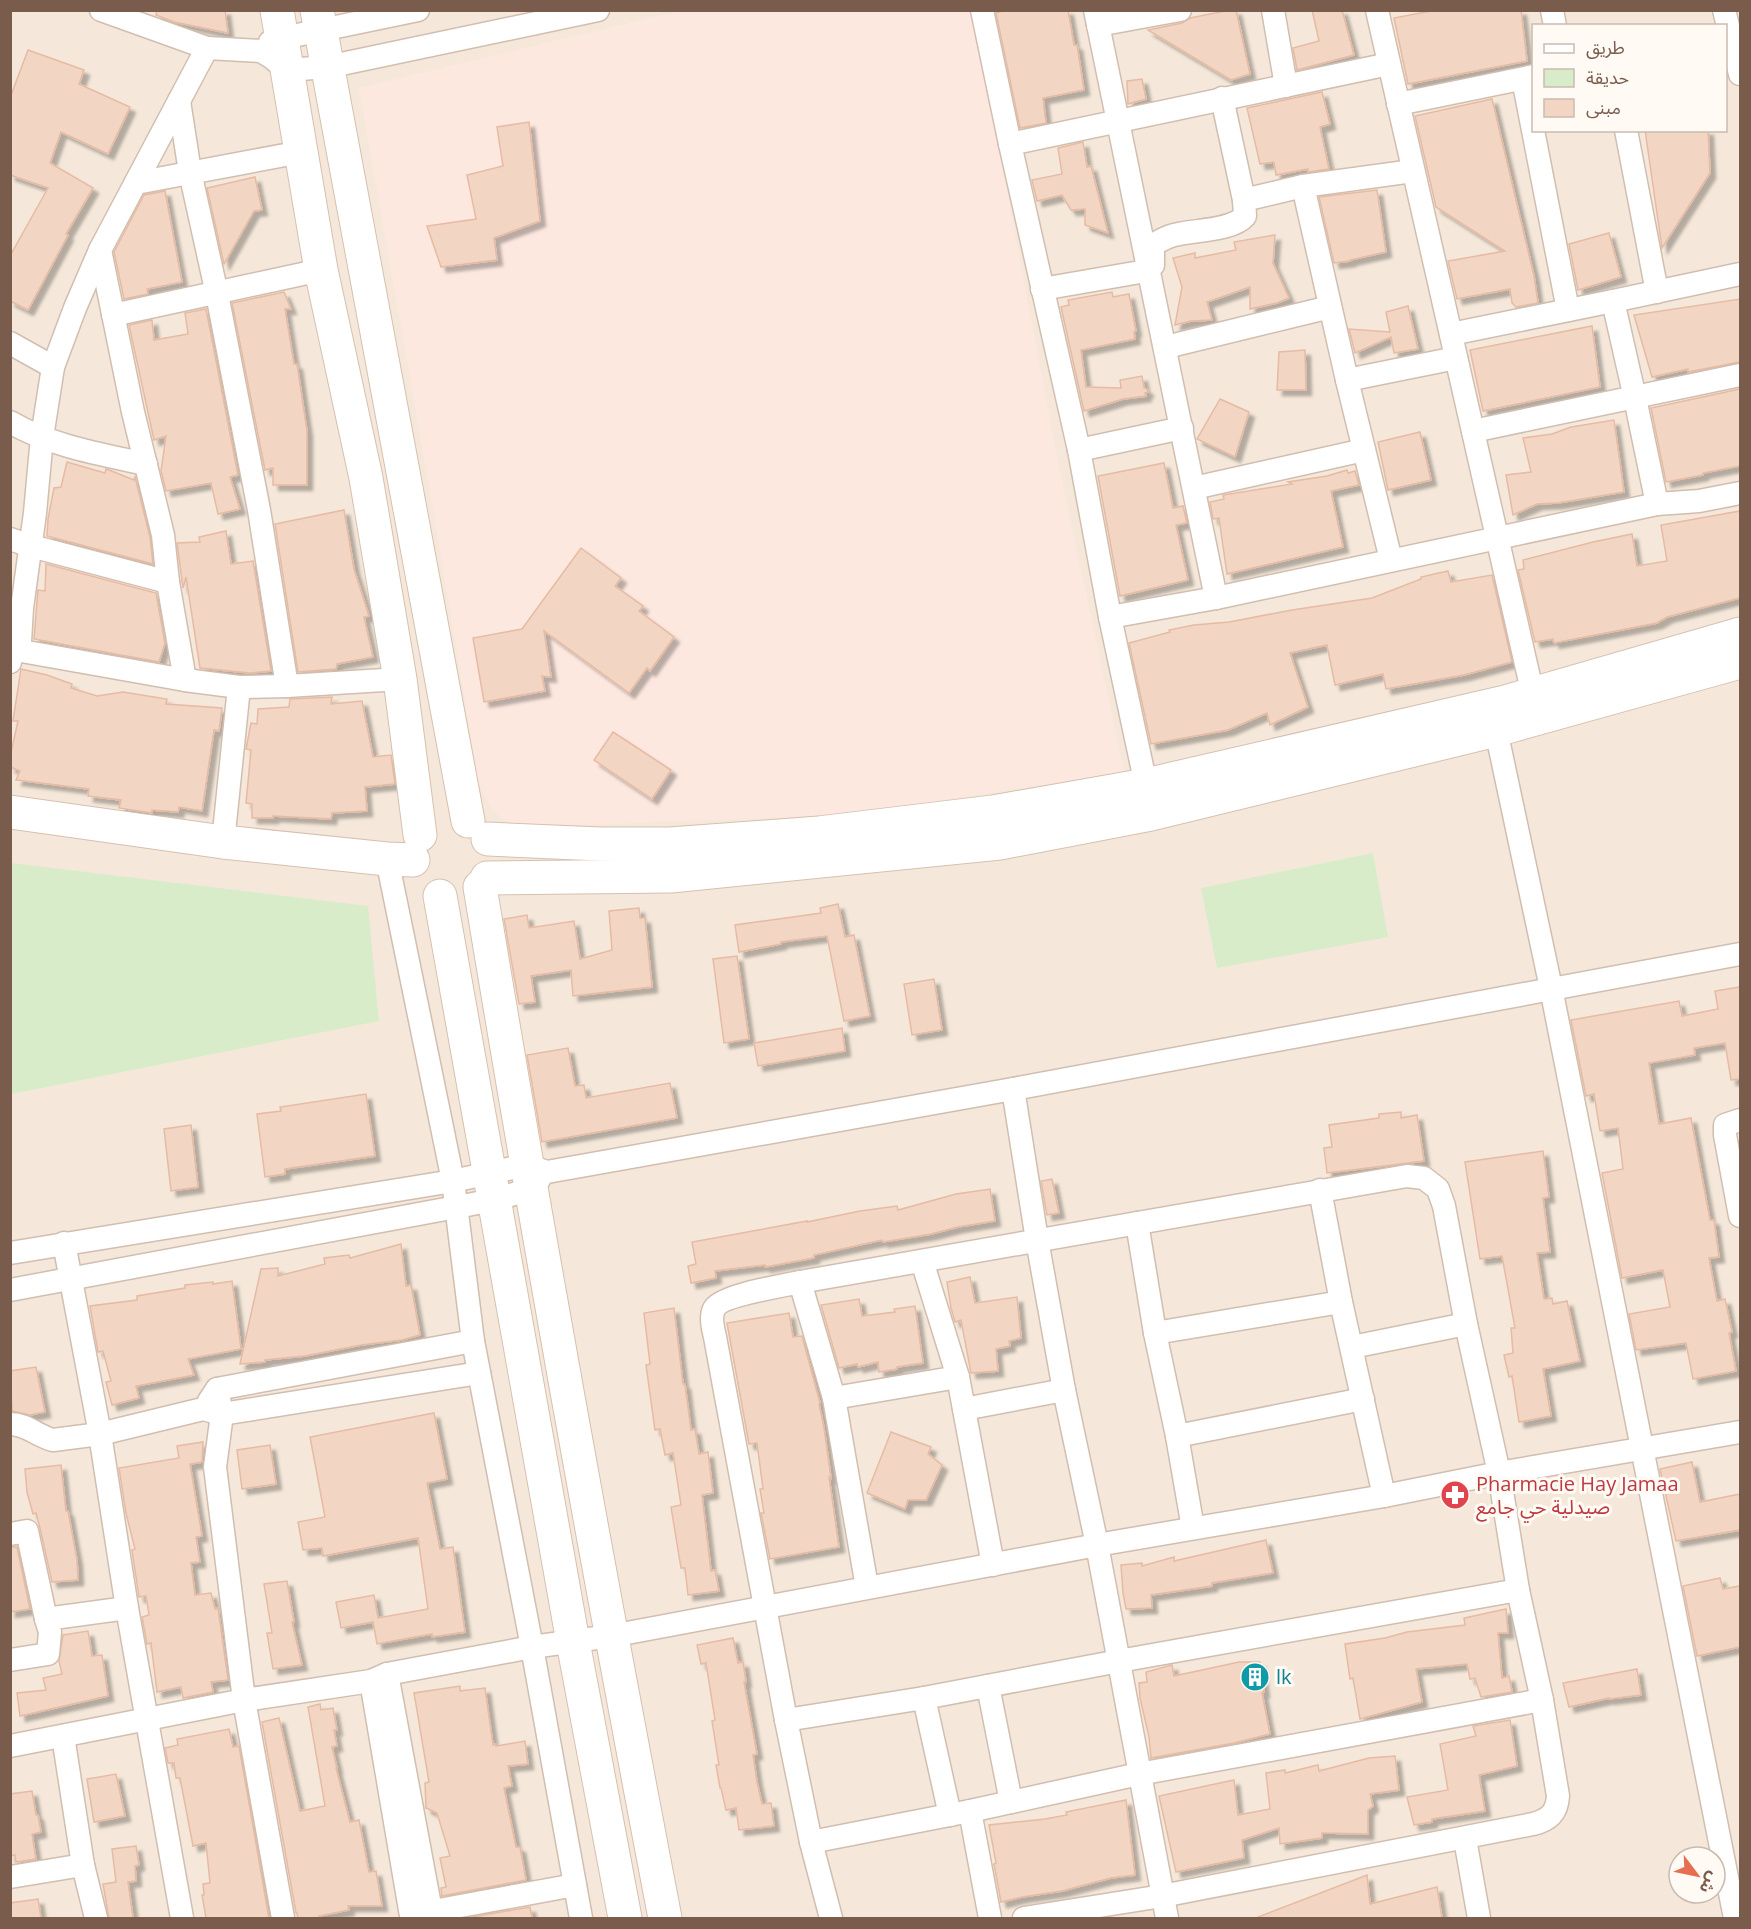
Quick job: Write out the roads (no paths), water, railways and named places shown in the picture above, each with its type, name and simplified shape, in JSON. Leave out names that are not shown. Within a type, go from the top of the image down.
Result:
[{"type":"street","points":[[101,10],[207,48],[319,21],[418,10]]},
{"type":"street","points":[[287,70],[327,67],[598,10]]},
{"type":"street","points":[[982,10],[1079,450],[1110,618],[1146,786]]},
{"type":"street","points":[[1180,10],[1096,18],[1216,597]]},
{"type":"street","points":[[1273,10],[1286,86]]},
{"type":"street","points":[[1377,10],[1533,695]]},
{"type":"street","points":[[319,21],[478,830],[493,852],[492,865],[483,883],[471,894],[461,897],[440,896],[421,882],[407,851]]},
{"type":"street","points":[[1727,28],[1740,74]]},
{"type":"street","points":[[272,33],[287,70],[321,270],[366,478],[400,679],[407,851],[473,1341],[581,1918]]},
{"type":"street","points":[[207,48],[100,250],[53,367],[21,542],[20,641],[11,653],[239,687],[400,679]]},
{"type":"street","points":[[1010,144],[1389,64]]},
{"type":"street","points":[[1398,104],[1528,78],[1532,101]]},
{"type":"street","points":[[1042,289],[1150,270],[1153,265],[1153,249],[1156,243],[1175,234],[1229,226],[1240,222],[1245,216],[1244,200],[1222,98]]},
{"type":"street","points":[[179,100],[190,172],[217,294],[259,510],[287,686]]},
{"type":"street","points":[[1537,132],[1568,310]]},
{"type":"street","points":[[1626,132],[1657,292]]},
{"type":"street","points":[[136,183],[301,152]]},
{"type":"street","points":[[1244,200],[1303,186],[1413,171]]},
{"type":"street","points":[[1303,186],[1391,560]]},
{"type":"street","points":[[100,250],[146,464],[164,535],[168,582],[185,680]]},
{"type":"street","points":[[113,315],[321,270]]},
{"type":"street","points":[[1450,333],[1613,302],[1740,274]]},
{"type":"street","points":[[1613,302],[1657,504]]},
{"type":"street","points":[[1166,347],[1330,307]]},
{"type":"street","points":[[10,343],[53,367]]},
{"type":"street","points":[[1347,380],[1456,358]]},
{"type":"street","points":[[1473,431],[1740,375]]},
{"type":"street","points":[[10,422],[42,436],[91,452],[146,464]]},
{"type":"street","points":[[1079,450],[1182,428]]},
{"type":"street","points":[[1194,488],[1364,450]]},
{"type":"street","points":[[1110,618],[1657,504],[1698,501],[1740,493]]},
{"type":"street","points":[[21,542],[168,582]]},
{"type":"street","points":[[407,851],[430,825],[442,819],[455,818],[478,830],[600,844],[670,844],[819,832],[993,812],[1146,786],[1533,695],[1740,634]]},
{"type":"street","points":[[483,883],[670,876],[1000,843],[1151,814],[1496,730],[1740,662]]},
{"type":"street","points":[[223,842],[239,687]]},
{"type":"street","points":[[1496,730],[1551,988],[1735,1918]]},
{"type":"street","points":[[10,812],[223,842],[407,851]]},
{"type":"street","points":[[483,883],[611,1636],[665,1918]]},
{"type":"street","points":[[440,896],[573,1642],[625,1918]]},
{"type":"street","points":[[10,1290],[456,1207],[491,1186],[534,1175],[1740,954]]},
{"type":"street","points":[[1013,1089],[1036,1240],[1064,1390],[1097,1545],[1167,1918]]},
{"type":"street","points":[[1740,1120],[1725,1125],[1725,1135],[1740,1216]]},
{"type":"street","points":[[831,1918],[811,1842],[786,1720],[712,1320],[714,1309],[721,1301],[733,1297],[800,1282],[1320,1190],[1407,1176],[1425,1178],[1438,1189],[1444,1206],[1466,1324],[1499,1473],[1518,1590],[1542,1700],[1558,1806],[1546,1821],[1465,1839],[1162,1896],[1024,1918]]},
{"type":"street","points":[[10,1253],[453,1181],[491,1186]]},
{"type":"street","points":[[1320,1190],[1341,1302],[1384,1496]]},
{"type":"street","points":[[1137,1223],[1155,1333],[1177,1436],[1193,1528]]},
{"type":"street","points":[[64,1243],[100,1434],[127,1608],[182,1918]]},
{"type":"street","points":[[922,1261],[958,1377],[993,1565]]},
{"type":"street","points":[[800,1282],[834,1398],[867,1587]]},
{"type":"street","points":[[1155,1333],[1341,1302]]},
{"type":"street","points":[[1352,1347],[1466,1324]]},
{"type":"street","points":[[284,1918],[244,1700],[215,1467],[212,1411],[218,1389],[473,1341]]},
{"type":"street","points":[[10,1424],[20,1424],[53,1440],[100,1434],[212,1411],[479,1373]]},
{"type":"street","points":[[834,1398],[958,1377]]},
{"type":"street","points":[[964,1409],[1064,1390]]},
{"type":"street","points":[[1177,1436],[1363,1399]]},
{"type":"street","points":[[10,1746],[532,1647],[611,1636],[1097,1545],[1740,1432]]},
{"type":"street","points":[[10,1534],[27,1531],[50,1632],[48,1654],[10,1660]]},
{"type":"street","points":[[786,1720],[924,1698],[1518,1590]]},
{"type":"street","points":[[46,1619],[127,1608]]},
{"type":"street","points":[[379,1677],[413,1915],[575,1885]]},
{"type":"street","points":[[988,1686],[1011,1802]]},
{"type":"street","points":[[924,1698],[990,1918]]},
{"type":"street","points":[[811,1842],[960,1813],[1139,1774],[1542,1700]]},
{"type":"street","points":[[63,1736],[83,1865],[96,1918]]},
{"type":"street","points":[[1465,1839],[1479,1918]]},
{"type":"street","points":[[10,1877],[83,1865]]},
{"type":"place","name":"Pharmacie Hay Jamaa صيدلية حي جامع","points":[[1455,1495]]},
{"type":"place","name":"lk","points":[[1255,1677]]}]
